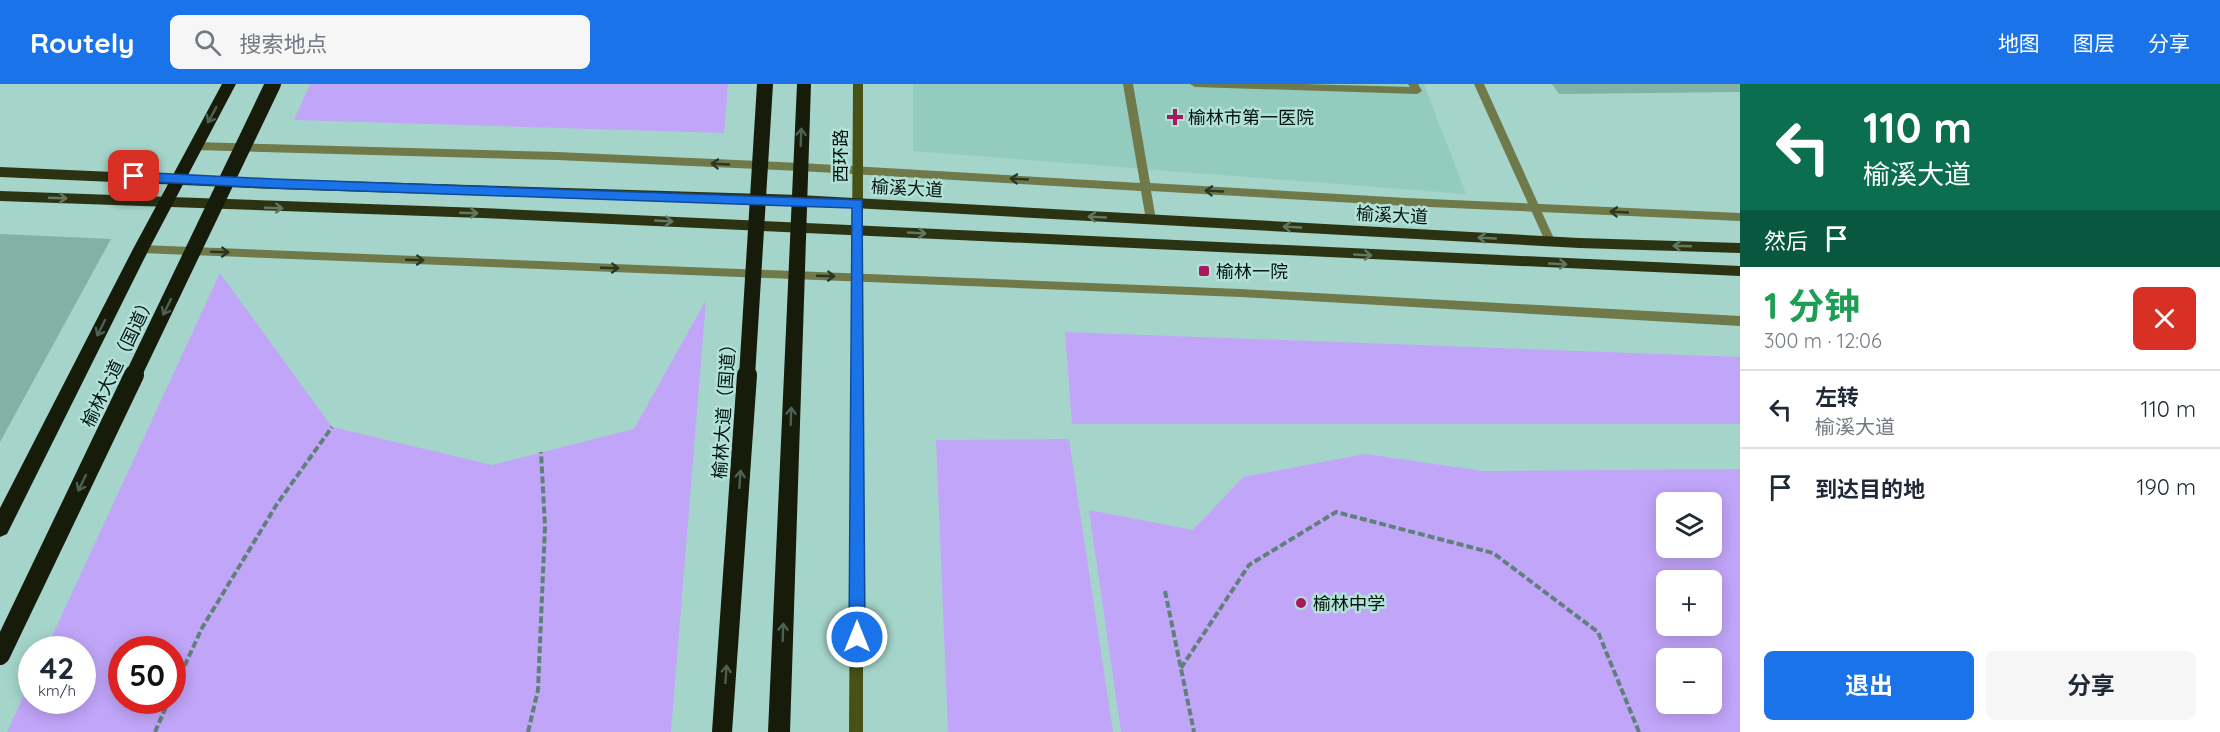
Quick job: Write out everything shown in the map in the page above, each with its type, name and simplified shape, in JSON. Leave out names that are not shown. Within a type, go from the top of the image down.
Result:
[{"type":"highway","name":"榆林大道（国道）","points":[[0,528],[141,249],[229,84]]},
{"type":"highway","name":"榆林大道（国道）","points":[[0,655],[273,84]]},
{"type":"highway","name":"榆林大道（国道）","points":[[722,732],[765,84]]},
{"type":"highway","points":[[779,732],[804,84]]},
{"type":"main road","name":"西环路","points":[[856,732],[858,84]]},
{"type":"main road","name":"榆溪大道","points":[[0,172],[285,184],[798,200],[1550,241],[1740,248]]},
{"type":"main road","points":[[0,196],[797,227],[1740,271]]},
{"type":"street","points":[[1128,84],[1151,219]]},
{"type":"street","points":[[1195,84],[1417,91],[1413,84]]},
{"type":"street","points":[[1479,84],[1550,241]]},
{"type":"street","points":[[195,146],[546,156],[800,167],[1535,208],[1740,217]]},
{"type":"street","points":[[141,249],[1240,293],[1740,321]]},
{"type":"path","points":[[186,663],[202,628],[277,504],[332,427]]},
{"type":"path","points":[[528,732],[538,690],[545,526],[541,452]]},
{"type":"path","points":[[1181,668],[1249,565],[1336,512],[1493,552],[1598,632],[1639,732]]},
{"type":"path","points":[[1166,591],[1194,732]]},
{"type":"path","points":[[155,732],[163,714]]},
{"type":"shaded area","points":[[310,84],[728,84],[724,133],[294,120]]},
{"type":"shaded area","name":"榆林市第一医院","points":[[913,84],[1424,84],[1466,194],[913,151]]},
{"type":"shaded area","points":[[220,273],[332,427],[492,465],[634,429],[706,300],[671,732],[7,732],[18,708],[18,714],[96,714],[96,636],[52,636]]},
{"type":"shaded area","points":[[1065,332],[1740,357],[1740,424],[1072,424]]},
{"type":"shaded area","points":[[1069,439],[1113,732],[948,732],[936,440]]},
{"type":"shaded area","name":"榆林中学","points":[[1365,454],[1483,471],[1740,469],[1740,732],[1121,732],[1089,510],[1193,530],[1243,477]]},
{"type":"building","points":[[1552,84],[1740,84],[1740,92],[1559,94]]},
{"type":"building","points":[[0,234],[111,239],[0,442]]},
{"type":"place","name":"榆林市第一医院","points":[[1175,117]]},
{"type":"place","name":"榆林一院","points":[[1204,271]]},
{"type":"place","name":"榆林中学","points":[[1301,603]]},
{"type":"route","points":[[134,176],[273,184],[858,203],[857,637]]}]
